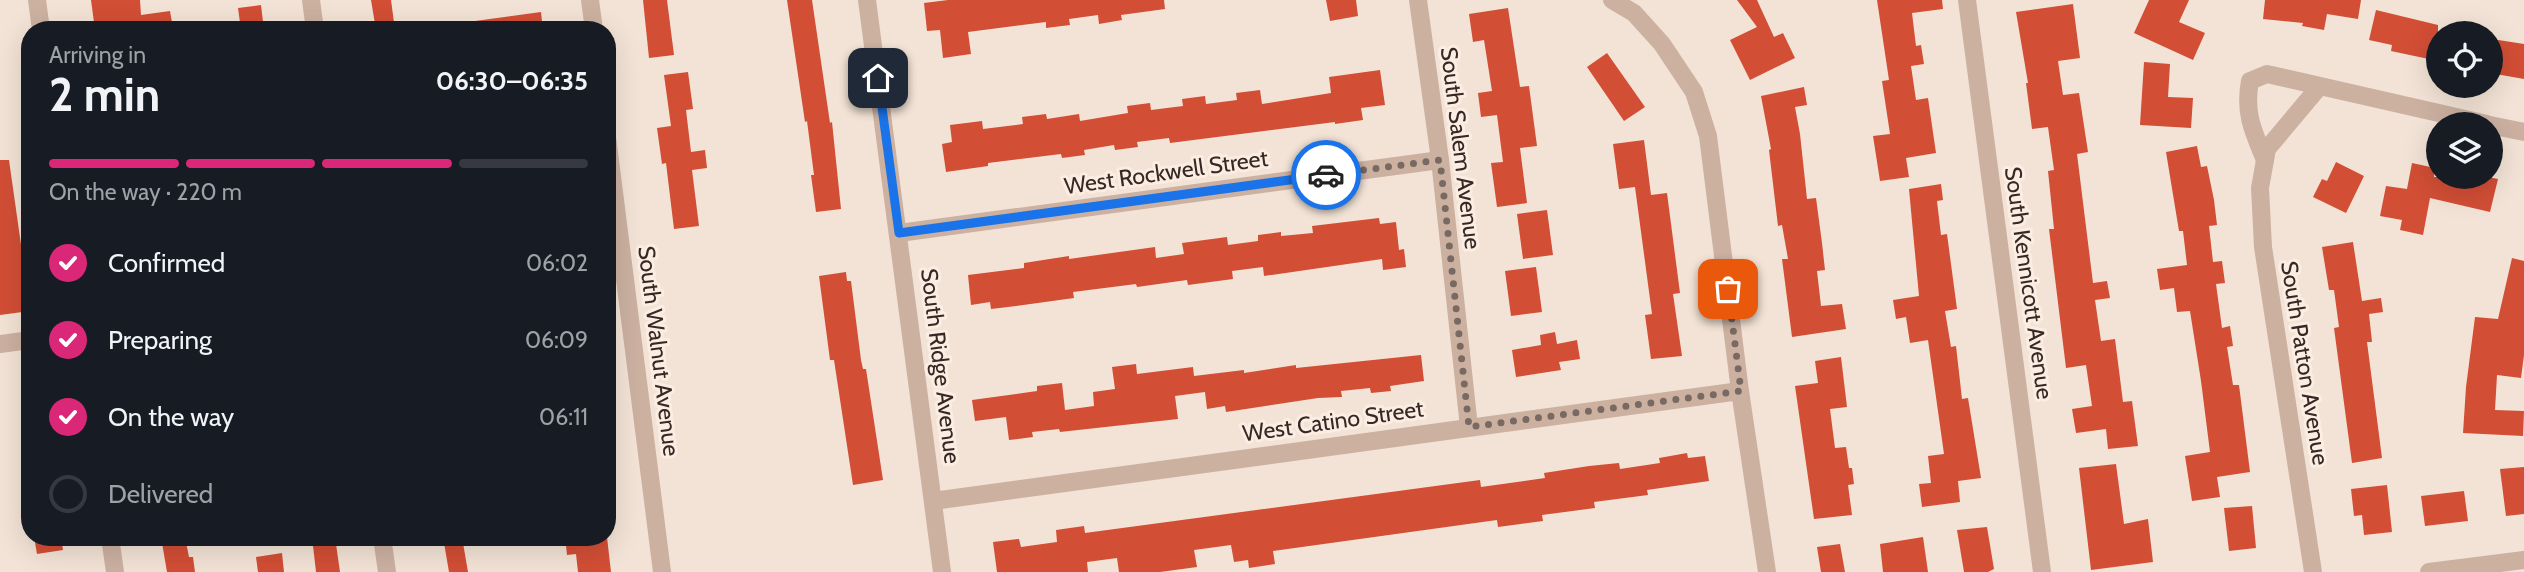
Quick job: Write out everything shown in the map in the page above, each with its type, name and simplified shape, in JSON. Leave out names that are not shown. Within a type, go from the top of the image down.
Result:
[{"type":"street","points":[[37,0],[40,21]]},
{"type":"street","points":[[311,0],[314,21]]},
{"type":"street","points":[[590,0],[593,21]]},
{"type":"street","name":"South Ridge Avenue","points":[[867,0],[942,572]]},
{"type":"street","name":"South Salem Avenue","points":[[1418,0],[1440,160],[1469,427]]},
{"type":"street","points":[[1612,0],[1634,13],[1662,44],[1694,92],[1709,136],[1767,572]]},
{"type":"street","name":"South Kennicott Avenue","points":[[1967,0],[2042,572]]},
{"type":"street","points":[[2265,160],[2249,122],[2247,97],[2250,81],[2267,74],[2431,112]]},
{"type":"street","name":"South Patton Avenue","points":[[2312,572],[2263,247],[2260,188],[2267,149],[2319,87]]},
{"type":"street","points":[[2503,128],[2524,132]]},
{"type":"street","name":"West Rockwell Street","points":[[899,233],[1440,160]]},
{"type":"street","name":"South Walnut Avenue","points":[[616,208],[662,572]]},
{"type":"street","points":[[0,344],[21,341]]},
{"type":"street","name":"West Catino Street","points":[[933,501],[1741,391]]},
{"type":"street","points":[[111,546],[115,572]]},
{"type":"street","points":[[383,546],[387,572]]},
{"type":"street","points":[[2429,572],[2524,560]]},
{"type":"building","points":[[91,0],[140,0],[141,15],[170,11],[172,21],[94,21]]},
{"type":"building","points":[[371,0],[391,0],[394,21],[374,21]]},
{"type":"building","points":[[643,0],[667,0],[674,55],[649,58]]},
{"type":"building","points":[[787,0],[812,0],[830,123],[832,122],[841,209],[816,212],[807,121],[805,122]]},
{"type":"building","points":[[948,0],[1164,0],[1165,9],[1121,15],[1122,20],[1099,24],[1098,15],[1069,19],[1070,25],[1046,28],[1046,22],[968,32],[971,54],[943,58],[940,30],[927,31],[924,3]]},
{"type":"building","points":[[1326,0],[1356,0],[1358,16],[1330,21]]},
{"type":"building","points":[[1737,0],[1757,0],[1774,37],[1783,33],[1795,58],[1750,80],[1730,40],[1757,27]]},
{"type":"building","points":[[1877,0],[1942,0],[1943,9],[1912,13],[1916,46],[1921,45],[1924,64],[1911,66],[1916,100],[1928,98],[1936,153],[1906,158],[1909,177],[1880,181],[1873,136],[1890,134],[1882,81],[1889,80]]},
{"type":"building","points":[[2149,0],[2189,0],[2179,22],[2205,33],[2193,60],[2134,33]]},
{"type":"building","points":[[2265,0],[2361,0],[2358,19],[2327,14],[2324,30],[2302,26],[2303,23],[2263,19]]},
{"type":"building","points":[[2073,4],[2080,58],[2058,61],[2063,95],[2079,93],[2088,152],[2077,154],[2093,283],[2107,281],[2110,298],[2095,300],[2101,341],[2115,339],[2123,402],[2132,401],[2138,446],[2108,449],[2106,429],[2076,433],[2072,409],[2092,406],[2086,365],[2066,368],[2049,229],[2054,229],[2048,171],[2054,170],[2048,127],[2032,129],[2028,83],[2016,12]]},
{"type":"building","points":[[261,5],[263,21],[240,21],[238,8]]},
{"type":"building","points":[[1508,8],[1520,87],[1529,86],[1537,146],[1520,148],[1527,203],[1497,207],[1491,163],[1503,162],[1497,115],[1481,117],[1478,93],[1492,91],[1484,40],[1473,42],[1469,14]]},
{"type":"building","points":[[2376,10],[2426,22],[2426,58],[2391,51],[2392,45],[2369,40]]},
{"type":"building","points":[[541,12],[542,21],[475,21]]},
{"type":"building","points":[[2503,41],[2524,44],[2524,79],[2503,75]]},
{"type":"building","points":[[1607,53],[1645,107],[1624,121],[1587,67]]},
{"type":"building","points":[[2144,62],[2170,64],[2168,97],[2193,98],[2191,128],[2140,125]]},
{"type":"building","points":[[1380,70],[1385,105],[1361,108],[1363,120],[1170,143],[1169,138],[1137,142],[1138,147],[1115,150],[1114,145],[1084,150],[1085,155],[1062,158],[1061,154],[988,163],[988,166],[946,172],[942,144],[952,142],[950,125],[982,121],[983,129],[1023,124],[1022,117],[1046,114],[1047,119],[1079,114],[1080,121],[1128,113],[1127,106],[1150,103],[1151,110],[1183,106],[1182,99],[1205,96],[1206,104],[1237,100],[1236,93],[1260,90],[1262,104],[1331,93],[1329,77]]},
{"type":"building","points":[[688,72],[693,109],[686,110],[691,152],[705,150],[707,168],[692,170],[699,226],[674,229],[666,163],[662,164],[657,128],[671,126],[664,75]]},
{"type":"building","points":[[1804,87],[1807,105],[1795,107],[1807,199],[1816,198],[1822,243],[1825,270],[1817,271],[1821,306],[1842,304],[1846,329],[1792,337],[1782,259],[1788,259],[1782,225],[1778,226],[1771,149],[1761,96]]},
{"type":"building","points":[[1644,140],[1651,195],[1667,193],[1680,293],[1673,294],[1682,356],[1651,359],[1645,315],[1652,314],[1635,187],[1619,189],[1613,144]]},
{"type":"building","points":[[2197,146],[2201,167],[2207,166],[2214,200],[2217,225],[2209,226],[2213,262],[2222,261],[2225,283],[2216,284],[2222,328],[2230,326],[2233,346],[2227,347],[2233,385],[2239,385],[2250,472],[2217,477],[2220,497],[2192,501],[2185,456],[2210,452],[2201,381],[2190,311],[2177,312],[2174,288],[2160,290],[2157,269],[2187,265],[2183,231],[2179,231],[2166,152]]},
{"type":"building","points":[[0,160],[9,160],[21,246],[21,312],[0,315]]},
{"type":"building","points":[[2336,162],[2364,176],[2346,213],[2313,197],[2322,179],[2327,181]]},
{"type":"building","points":[[2412,163],[2426,166],[2426,189],[2496,189],[2490,212],[2430,198],[2423,235],[2400,230],[2402,220],[2380,216],[2386,186],[2407,189]]},
{"type":"building","points":[[1941,184],[1943,200],[1937,201],[1941,235],[1947,234],[1957,309],[1945,311],[1951,347],[1956,346],[1962,399],[1968,398],[1981,478],[1958,481],[1960,502],[1922,507],[1919,484],[1931,483],[1928,456],[1944,454],[1928,340],[1910,343],[1906,317],[1896,319],[1893,300],[1919,296],[1909,189]]},
{"type":"building","points":[[1547,210],[1553,255],[1523,259],[1517,214]]},
{"type":"building","points":[[1379,218],[1380,224],[1396,222],[1399,250],[1404,249],[1406,267],[1383,270],[1382,259],[1264,276],[1263,267],[1232,271],[1233,279],[1188,285],[1187,280],[1137,287],[1136,284],[1073,292],[1074,298],[991,309],[990,302],[971,305],[968,275],[1024,268],[1024,263],[1155,247],[1156,258],[1184,254],[1182,243],[1227,237],[1228,245],[1258,241],[1258,235],[1281,232],[1281,236],[1313,233],[1312,226]]},
{"type":"building","points":[[2353,242],[2362,301],[2381,298],[2383,312],[2369,314],[2372,342],[2367,342],[2382,458],[2352,463],[2334,328],[2339,327],[2334,290],[2329,290],[2322,247]]},
{"type":"building","points":[[2512,258],[2524,261],[2524,355],[2521,378],[2497,375],[2495,410],[2524,411],[2523,436],[2463,433],[2475,317],[2498,319]]},
{"type":"building","points":[[1536,267],[1542,312],[1511,316],[1505,271]]},
{"type":"building","points":[[846,272],[847,281],[851,281],[861,360],[863,369],[866,369],[883,480],[853,485],[834,360],[830,360],[819,276]]},
{"type":"building","points":[[1555,332],[1557,344],[1577,340],[1580,359],[1559,362],[1561,370],[1516,377],[1512,350],[1541,345],[1540,335]]},
{"type":"building","points":[[1421,355],[1424,381],[1390,386],[1391,391],[1371,393],[1370,388],[1341,391],[1342,397],[1226,412],[1225,406],[1207,409],[1205,392],[1175,396],[1178,419],[1060,432],[1059,429],[1032,432],[1033,437],[1009,440],[1006,417],[975,421],[972,400],[1037,391],[1037,386],[1062,383],[1065,410],[1094,406],[1093,392],[1115,389],[1112,367],[1136,364],[1137,374],[1193,367],[1194,376]]},
{"type":"building","points":[[1841,357],[1847,407],[1830,409],[1835,448],[1846,447],[1849,468],[1852,468],[1854,484],[1848,485],[1852,515],[1814,519],[1795,386],[1818,383],[1815,361]]},
{"type":"building","points":[[1687,453],[1688,458],[1705,456],[1709,481],[1647,490],[1648,495],[1594,502],[1595,508],[1542,515],[1543,521],[1498,527],[1497,520],[1273,551],[1275,564],[1249,568],[1248,560],[1234,562],[1231,545],[1194,550],[1197,567],[1160,572],[1119,572],[1117,558],[1087,562],[1088,572],[997,572],[993,542],[1019,539],[1021,547],[1057,542],[1056,530],[1084,526],[1085,533],[1480,480],[1481,487],[1545,478],[1544,473],[1589,466],[1619,463],[1620,469],[1660,463],[1659,458]]},
{"type":"building","points":[[2116,464],[2124,524],[2148,519],[2153,562],[2091,570],[2079,468]]},
{"type":"building","points":[[2524,467],[2524,514],[2506,516],[2500,469]]},
{"type":"building","points":[[2387,485],[2392,532],[2364,535],[2362,515],[2354,516],[2351,489]]},
{"type":"building","points":[[2464,491],[2468,521],[2425,526],[2421,496]]},
{"type":"building","points":[[2252,506],[2256,548],[2229,551],[2224,508]]},
{"type":"building","points":[[1987,527],[1994,569],[1988,572],[1964,572],[1957,530]]},
{"type":"building","points":[[1923,537],[1928,572],[1883,572],[1880,544]]},
{"type":"building","points":[[1840,544],[1845,572],[1821,572],[1817,547]]},
{"type":"building","points":[[36,546],[62,546],[63,550],[37,554]]},
{"type":"building","points":[[163,546],[187,546],[189,557],[193,557],[195,572],[167,572]]},
{"type":"building","points":[[313,546],[336,546],[340,572],[316,572]]},
{"type":"building","points":[[445,546],[464,546],[468,572],[449,572]]},
{"type":"building","points":[[566,546],[608,546],[611,572],[578,572],[576,554],[567,555]]},
{"type":"building","points":[[282,553],[284,572],[258,572],[256,557]]},
{"type":"way so far","points":[[1326,175],[1440,160],[1469,427],[1741,391],[1728,289]]},
{"type":"route","points":[[878,78],[899,233],[1326,175]]}]
